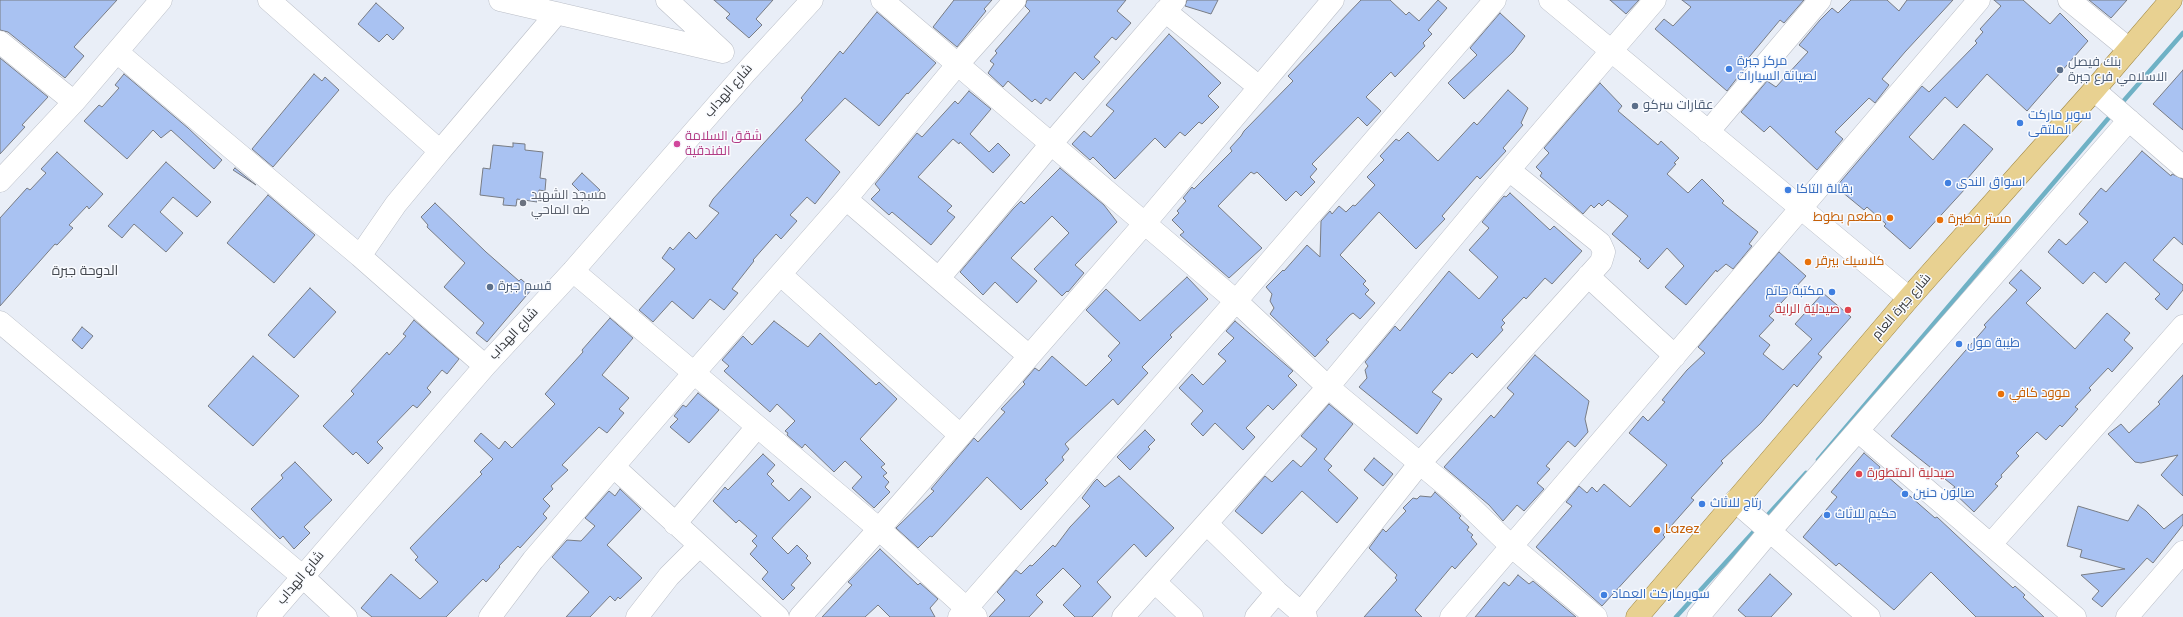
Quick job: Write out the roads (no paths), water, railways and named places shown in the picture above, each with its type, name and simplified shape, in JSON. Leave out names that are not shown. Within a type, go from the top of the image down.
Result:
[{"type":"main road","name":"شارع جبرة العام","points":[[1637,617],[1909,298],[2094,90],[2171,0]]},
{"type":"street","points":[[0,181],[74,102],[160,0]]},
{"type":"street","points":[[269,0],[440,151]]},
{"type":"street","points":[[500,0],[723,52]]},
{"type":"street","points":[[667,0],[746,72]]},
{"type":"street","name":"شارع الهداب","points":[[268,617],[485,366],[573,271],[746,72],[812,0]]},
{"type":"street","points":[[882,0],[957,65],[1145,222],[1236,301],[1328,387],[1459,496],[1511,546],[1596,617]]},
{"type":"street","points":[[490,617],[533,560],[846,199],[957,65],[1015,0]]},
{"type":"street","points":[[573,271],[879,530],[967,614],[1495,0]]},
{"type":"street","points":[[1550,0],[1909,298]]},
{"type":"street","points":[[1123,617],[1328,387],[1509,170],[1655,0]]},
{"type":"street","points":[[1708,132],[1820,0]]},
{"type":"street","points":[[1451,617],[1979,0]]},
{"type":"street","points":[[2069,0],[2129,49]]},
{"type":"street","points":[[800,617],[879,530],[1145,222],[1259,87],[1322,4]]},
{"type":"street","points":[[939,278],[1051,144],[1170,6],[1259,87]]},
{"type":"street","points":[[360,256],[396,204],[557,13]]},
{"type":"street","points":[[0,42],[74,102]]},
{"type":"street","points":[[117,52],[360,256],[485,366]]},
{"type":"street","points":[[2094,90],[2183,167]]},
{"type":"street","points":[[1698,617],[1770,531],[2129,120]]},
{"type":"street","points":[[1207,524],[1276,592],[1304,615],[1420,463],[1601,262],[1604,252],[1600,243],[1509,170]]},
{"type":"street","points":[[846,199],[1029,356]]},
{"type":"street","points":[[780,275],[960,435]]},
{"type":"street","points":[[1588,276],[1675,356]]},
{"type":"street","points":[[0,322],[302,576],[346,617]]},
{"type":"street","points":[[1991,544],[2181,333]]},
{"type":"street","points":[[675,524],[757,427]]},
{"type":"street","points":[[1858,431],[2075,617]]},
{"type":"street","points":[[614,467],[778,617]]},
{"type":"street","points":[[1735,501],[1869,617]]},
{"type":"street","points":[[637,617],[669,576],[699,546]]},
{"type":"street","points":[[2127,617],[2183,552]]},
{"type":"street","points":[[1155,582],[1192,617]]},
{"type":"street","points":[[1256,617],[1276,592]]},
{"type":"waterway","points":[[2120,105],[2183,33]]},
{"type":"waterway","points":[[1818,460],[2112,114]]},
{"type":"waterway","points":[[1764,519],[1806,473]]},
{"type":"waterway","points":[[1676,617],[1757,528]]},
{"type":"place","name":"مركز جبرة لصيانة السيارات","points":[[1729,69]]},
{"type":"place","name":"بنك فيصل الاسلامي فرع جبرة","points":[[2060,70]]},
{"type":"place","name":"عقارات سركو","points":[[1635,106]]},
{"type":"place","name":"سوبر ماركت الملتقى","points":[[2020,123]]},
{"type":"place","name":"شقق السلامة الفندقية","points":[[677,144]]},
{"type":"place","name":"اسواق الندى","points":[[1948,183]]},
{"type":"place","name":"بقالة التاكا","points":[[1788,190]]},
{"type":"place","name":"مسجد الشهيد طه الماحي","points":[[523,203]]},
{"type":"place","name":"مطعم بطوط","points":[[1890,218]]},
{"type":"place","name":"مستر فطيرة","points":[[1940,220]]},
{"type":"place","name":"كلاسيك بيرقر","points":[[1808,262]]},
{"type":"place","name":"قسم جبرة","points":[[490,287]]},
{"type":"place","name":"مكتبة حاتم","points":[[1832,292]]},
{"type":"place","name":"صيدلية الراية","points":[[1848,310]]},
{"type":"place","name":"طيبة مول","points":[[1959,344]]},
{"type":"place","name":"موود كافي","points":[[2001,394]]},
{"type":"place","name":"صيدلية المتطورة","points":[[1859,474]]},
{"type":"place","name":"صالون حنين","points":[[1905,494]]},
{"type":"place","name":"رتاج للاثاث","points":[[1702,504]]},
{"type":"place","name":"حكيم للاثاث","points":[[1827,515]]},
{"type":"place","name":"Lazez","points":[[1657,530]]},
{"type":"place","name":"سوبرماركت العماد","points":[[1604,595]]},
{"type":"district","name":"الدوحة جبرة","points":[[85,271]]}]
